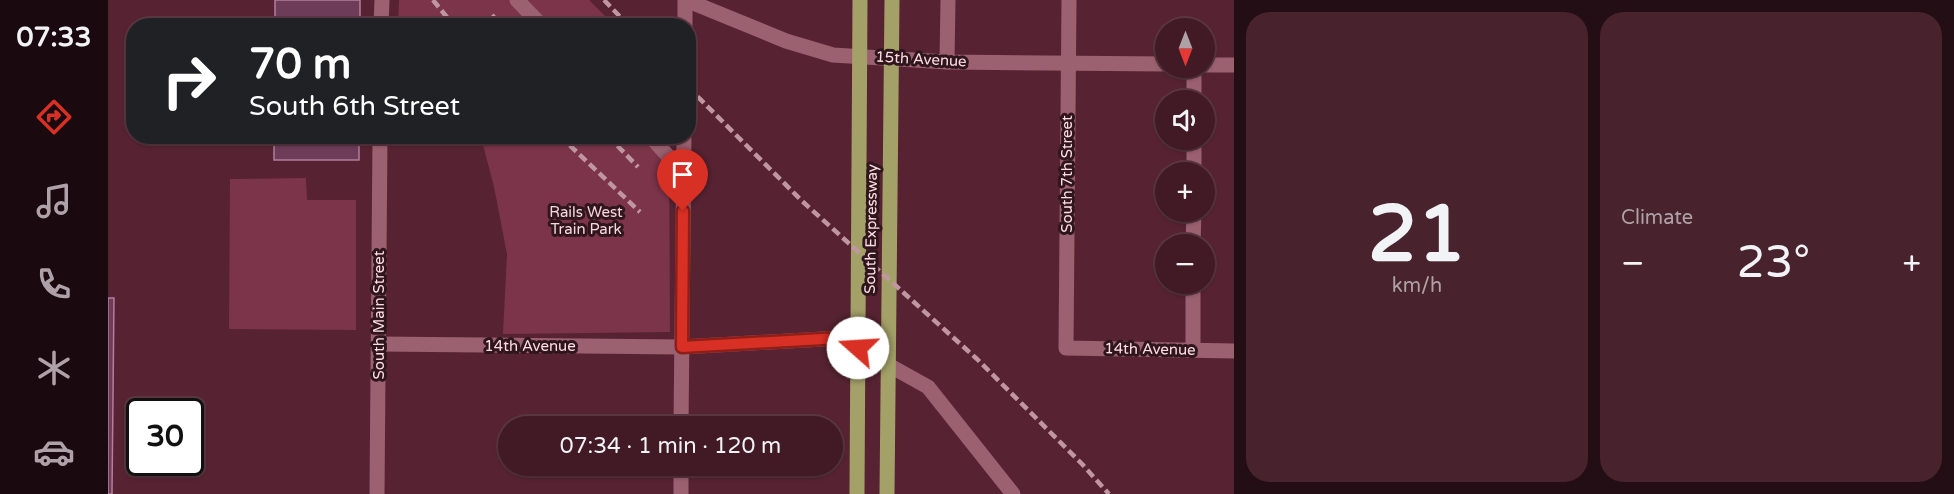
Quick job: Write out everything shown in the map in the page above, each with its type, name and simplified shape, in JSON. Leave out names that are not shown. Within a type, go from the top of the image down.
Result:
[{"type":"main road","name":"South Expressway","points":[[857,494],[860,0]]},
{"type":"main road","name":"South Expressway","points":[[887,494],[892,0]]},
{"type":"street","points":[[381,0],[381,18]]},
{"type":"street","points":[[517,0],[534,18]]},
{"type":"street","points":[[685,18],[686,0]]},
{"type":"street","name":"15th Avenue","points":[[686,0],[786,40],[833,55],[947,62],[1155,64]]},
{"type":"street","points":[[947,62],[948,0]]},
{"type":"street","name":"South 7th Street","points":[[1066,348],[1069,0]]},
{"type":"street","points":[[1215,65],[1234,65]]},
{"type":"street","name":"South Main Street","points":[[377,494],[380,144]]},
{"type":"street","points":[[657,144],[668,156],[683,166]]},
{"type":"street","points":[[681,416],[684,144]]},
{"type":"street","points":[[1193,294],[1193,350]]},
{"type":"street","points":[[682,347],[840,338],[928,387],[1013,494]]},
{"type":"street","name":"14th Avenue","points":[[379,345],[682,347]]},
{"type":"street","name":"14th Avenue","points":[[1066,348],[1234,351]]},
{"type":"street","points":[[681,476],[681,494]]},
{"type":"green space","points":[[399,0],[589,0],[607,18],[398,18]]},
{"type":"green space","name":"Rails West Train Park","points":[[483,144],[669,144],[670,332],[503,334],[507,254]]},
{"type":"green space","points":[[306,178],[307,200],[356,200],[356,330],[229,329],[230,179]]},
{"type":"building","points":[[275,0],[360,0],[360,18],[275,18]]},
{"type":"building","points":[[274,144],[359,144],[359,160],[274,160]]},
{"type":"building","points":[[108,298],[114,298],[112,494],[108,494]]},
{"type":"railway","points":[[433,0],[448,18]]},
{"type":"railway","points":[[604,0],[621,18]]},
{"type":"railway","points":[[492,15],[495,18]]},
{"type":"railway","points":[[696,95],[802,201],[977,359],[1109,494]]},
{"type":"railway","points":[[568,144],[640,212]]},
{"type":"railway","points":[[616,144],[638,167]]},
{"type":"route","points":[[683,211],[682,347],[840,338],[858,348]]}]
